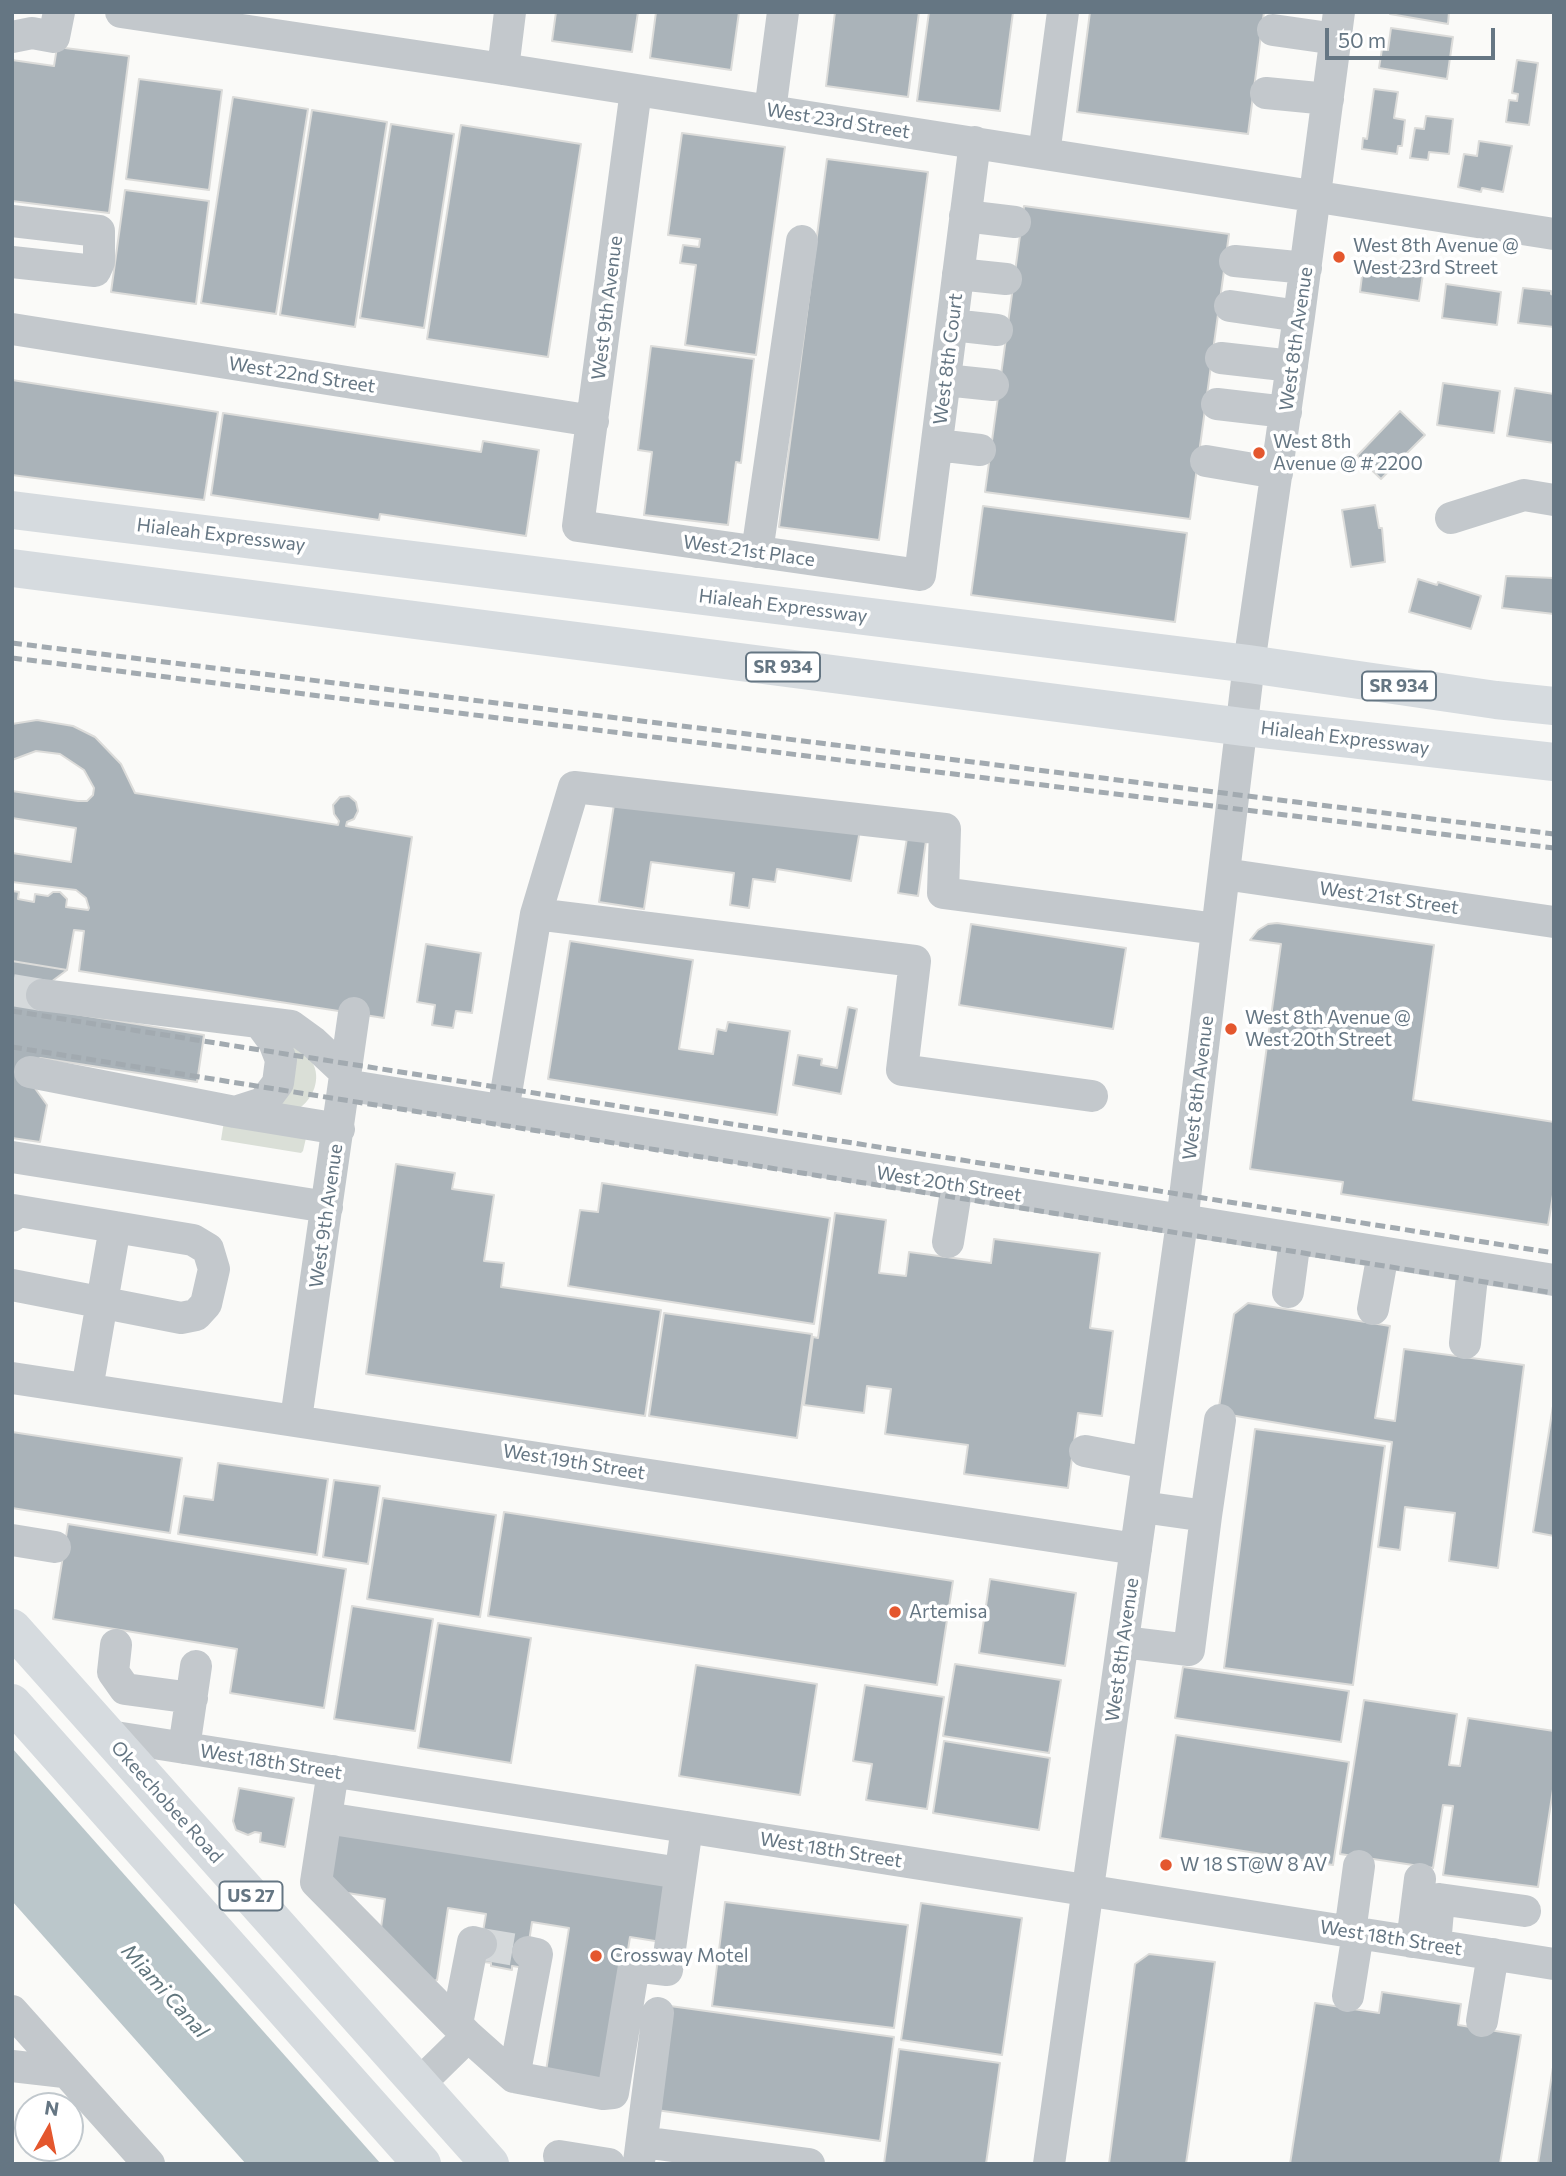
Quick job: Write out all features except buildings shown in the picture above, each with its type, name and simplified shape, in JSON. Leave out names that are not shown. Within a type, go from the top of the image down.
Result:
[{"type":"main road","name":"Hialeah Expressway","points":[[12,510],[1249,664],[1554,706]]},
{"type":"main road","name":"Hialeah Expressway","points":[[12,568],[1243,727],[1554,762]]},
{"type":"main road","name":"Okeechobee Road","points":[[12,1628],[490,2164]]},
{"type":"main road","name":"US 27","points":[[12,1703],[422,2164]]},
{"type":"street","points":[[12,37],[32,33],[54,37],[59,12]]},
{"type":"street","name":"West 23rd Street","points":[[121,12],[236,20],[503,69],[1554,234]]},
{"type":"street","points":[[503,69],[510,12]]},
{"type":"street","points":[[770,111],[783,12]]},
{"type":"street","points":[[1044,153],[1062,12]]},
{"type":"street","points":[[1273,30],[1338,26]]},
{"type":"street","name":"West 8th Avenue","points":[[1049,2164],[1182,1222],[1249,664],[1338,26]]},
{"type":"street","name":"West 9th Avenue","points":[[578,526],[636,90]]},
{"type":"street","points":[[1266,93],[1328,99]]},
{"type":"street","name":"West 8th Court","points":[[920,575],[975,142]]},
{"type":"street","points":[[965,216],[1015,222]]},
{"type":"street","points":[[12,221],[99,231],[99,262],[94,271],[12,262]]},
{"type":"street","points":[[757,552],[802,241]]},
{"type":"street","points":[[1235,261],[1306,268]]},
{"type":"street","points":[[958,274],[1006,279]]},
{"type":"street","points":[[1230,306],[1299,316]]},
{"type":"street","points":[[952,325],[997,330]]},
{"type":"street","name":"West 22nd Street","points":[[12,329],[593,421]]},
{"type":"street","points":[[1221,358],[1292,366]]},
{"type":"street","points":[[945,380],[993,385]]},
{"type":"street","points":[[1217,404],[1286,412]]},
{"type":"street","points":[[937,445],[979,450]]},
{"type":"street","points":[[1206,461],[1277,473]]},
{"type":"street","points":[[1451,518],[1524,495],[1554,500]]},
{"type":"street","name":"West 21st Place","points":[[578,526],[920,575]]},
{"type":"street","points":[[503,1111],[536,914],[574,787],[945,830],[943,893],[1217,929]]},
{"type":"street","name":"West 21st Street","points":[[1224,874],[1554,922]]},
{"type":"street","points":[[536,914],[915,961],[902,1070],[1092,1096]]},
{"type":"street","points":[[42,995],[291,1026],[313,1042],[345,1079]]},
{"type":"street","name":"West 9th Avenue","points":[[296,1419],[355,1013]]},
{"type":"street","points":[[235,1112],[263,1103],[278,1083],[281,1060],[274,1042],[260,1023]]},
{"type":"street","points":[[30,1072],[235,1112],[339,1129]]},
{"type":"street","name":"West 20th Street","points":[[345,1079],[503,1111],[1554,1280]]},
{"type":"street","points":[[12,1157],[327,1206]]},
{"type":"street","points":[[948,1242],[957,1185]]},
{"type":"street","points":[[12,1216],[13,1210],[193,1240],[208,1249],[214,1269],[206,1304],[196,1315],[181,1318],[12,1285]]},
{"type":"street","points":[[88,1389],[116,1227]]},
{"type":"street","points":[[1288,1292],[1295,1240]]},
{"type":"street","points":[[1373,1309],[1383,1253]]},
{"type":"street","points":[[1465,1343],[1473,1267]]},
{"type":"street","name":"West 19th Street","points":[[12,1378],[296,1419],[1136,1549]]},
{"type":"street","points":[[1123,1642],[1189,1650],[1220,1420]]},
{"type":"street","points":[[1085,1451],[1148,1463]]},
{"type":"street","points":[[1142,1507],[1206,1516]]},
{"type":"street","points":[[12,1540],[55,1547]]},
{"type":"street","points":[[116,1645],[113,1672],[125,1689],[192,1698]]},
{"type":"street","points":[[184,1748],[196,1666]]},
{"type":"street","name":"West 18th Street","points":[[109,1736],[1554,1964]]},
{"type":"street","points":[[333,1771],[316,1882],[463,2030],[514,2077],[603,2094],[613,2093],[634,1966],[667,1970],[687,1827]]},
{"type":"street","points":[[513,1848],[521,1801]]},
{"type":"street","points":[[326,1818],[680,1873]]},
{"type":"street","points":[[1348,1996],[1360,1866]]},
{"type":"street","points":[[1420,1879],[1424,1944]]},
{"type":"street","points":[[1424,1944],[1439,1899],[1525,1911]]},
{"type":"street","points":[[419,2084],[463,2030],[473,1942],[481,1944]]},
{"type":"street","points":[[514,2077],[537,1954],[528,1952]]},
{"type":"street","points":[[1482,2021],[1493,1954]]},
{"type":"street","points":[[12,2011],[149,2164]]},
{"type":"street","points":[[658,2014],[640,2153],[809,2164]]},
{"type":"street","points":[[12,2066],[64,2072]]},
{"type":"street","points":[[559,2156],[609,2164]]},
{"type":"shaded area","points":[[289,1042],[310,1059],[316,1075],[312,1094],[298,1109],[274,1106]]},
{"type":"shaded area","points":[[224,1121],[306,1138],[303,1151],[301,1153],[221,1140]]},
{"type":"water","name":"Miami Canal","points":[[12,1748],[381,2164],[246,2164],[12,1901]]},
{"type":"tunnel","points":[[12,990],[42,995]]},
{"type":"tunnel","points":[[481,1944],[528,1952]]},
{"type":"railway","points":[[12,643],[1554,834]]},
{"type":"railway","points":[[12,658],[1554,848]]},
{"type":"railway","points":[[12,1011],[1554,1253]]},
{"type":"railway","points":[[12,1047],[1554,1293]]},
{"type":"place","name":"West 8th Avenue @ West 23rd Street","points":[[1339,257]]},
{"type":"place","name":"West 8th Avenue @ # 2200","points":[[1259,453]]},
{"type":"place","name":"West 8th Avenue @ West 20th Street","points":[[1231,1029]]},
{"type":"place","name":"Artemisa","points":[[895,1612]]},
{"type":"place","name":"W 18 ST@W 8 AV","points":[[1166,1865]]},
{"type":"place","name":"Crossway Motel","points":[[596,1956]]}]
